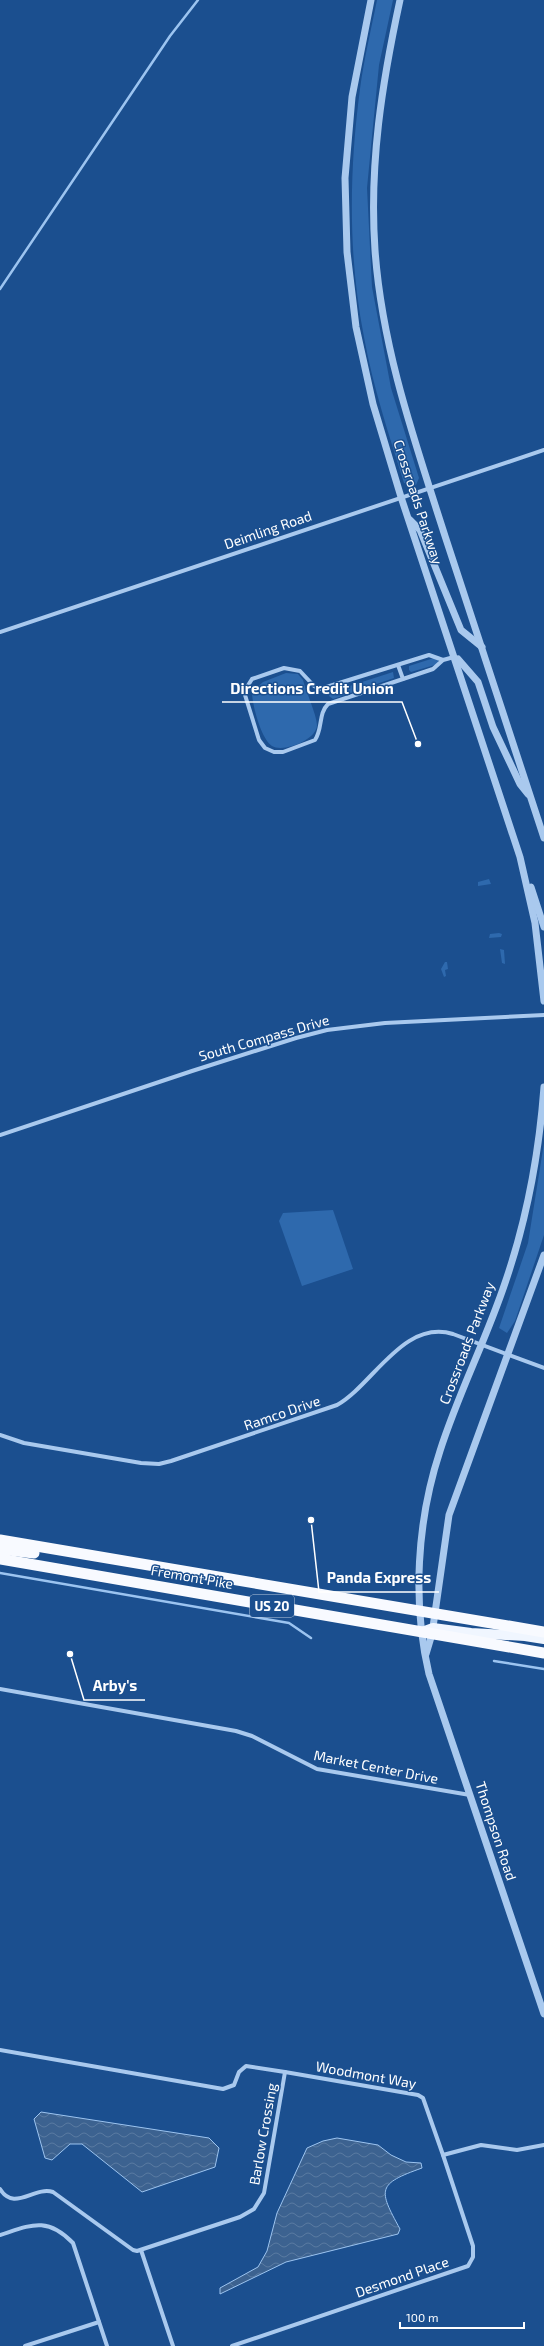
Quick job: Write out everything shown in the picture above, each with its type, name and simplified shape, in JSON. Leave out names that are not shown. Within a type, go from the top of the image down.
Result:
[{"type":"highway","name":"Fremont Pike","points":[[0,1540],[434,1612],[544,1632]]},
{"type":"highway","points":[[0,1549],[53,1554],[81,1553]]},
{"type":"highway","name":"Fremont Pike","points":[[0,1559],[429,1631],[544,1654]]},
{"type":"main road","points":[[429,1631],[525,1636],[544,1639]]},
{"type":"street","name":"Crossroads Parkway","points":[[371,0],[360,54],[348,134],[345,178],[347,252],[352,304],[364,368],[401,497],[455,656],[520,856],[535,923],[544,1001]]},
{"type":"street","name":"Crossroads Parkway","points":[[400,0],[384,80],[376,132],[374,175],[375,250],[383,317],[393,368],[430,488],[544,838]]},
{"type":"street","name":"Deimling Road","points":[[0,632],[544,450]]},
{"type":"street","points":[[408,518],[420,530],[462,630],[482,647]]},
{"type":"street","points":[[443,660],[429,655],[320,689],[314,686],[300,671],[289,667],[280,668],[252,679],[246,691],[246,704],[261,745],[274,752],[283,752],[315,740],[320,730],[322,712],[328,704],[433,669],[443,660],[455,656],[478,682],[493,727],[520,784],[531,799]]},
{"type":"street","points":[[398,664],[403,679]]},
{"type":"street","points":[[520,856],[538,904],[544,927]]},
{"type":"street","name":"South Compass Drive","points":[[0,1135],[199,1068],[327,1030],[385,1023],[544,1014]]},
{"type":"street","name":"Crossroads Parkway","points":[[421,1610],[422,1542],[432,1479],[447,1430],[482,1344],[510,1269],[525,1218],[539,1144],[544,1087]]},
{"type":"street","points":[[434,1612],[449,1515],[509,1355],[544,1255]]},
{"type":"street","name":"Ramco Drive","points":[[0,1435],[24,1443],[141,1463],[160,1464],[194,1455],[336,1405],[347,1398],[377,1367],[404,1345],[424,1334],[443,1330],[544,1368]]},
{"type":"street","name":"Thompson Road","points":[[421,1610],[429,1631]]},
{"type":"street","name":"Thompson Road","points":[[434,1612],[425,1656],[544,2014]]},
{"type":"street","name":"Market Center Drive","points":[[0,1689],[236,1731],[252,1736],[317,1769],[470,1795]]},
{"type":"street","name":"Barlow Crossing","points":[[0,2050],[223,2089],[234,2085],[239,2072],[246,2066],[285,2072],[264,2193],[254,2209],[240,2217],[141,2250]]},
{"type":"street","name":"Woodmont Way","points":[[285,2072],[418,2094],[423,2098],[443,2155]]},
{"type":"street","points":[[443,2155],[481,2146],[517,2150],[544,2145]]},
{"type":"street","name":"Desmond Place","points":[[232,2346],[468,2266],[473,2258],[474,2246],[443,2155]]},
{"type":"street","points":[[0,2189],[9,2198],[16,2200],[42,2192],[53,2192],[133,2250],[141,2250],[173,2346]]},
{"type":"street","points":[[0,2235],[40,2224],[54,2228],[65,2235],[73,2243],[107,2346]]},
{"type":"street","points":[[25,2346],[99,2322]]},
{"type":"shaded area","points":[[377,0],[393,0],[379,65],[367,188],[372,287],[391,388],[419,478],[416,485],[404,483],[382,411],[364,337],[355,276],[352,182],[356,120],[362,78]]},
{"type":"shaded area","points":[[434,658],[438,660],[438,664],[411,672],[409,670],[409,666]]},
{"type":"shaded area","points":[[393,672],[394,678],[333,699],[329,696],[331,692]]},
{"type":"shaded area","points":[[286,673],[298,674],[303,680],[317,725],[312,736],[306,740],[299,744],[284,748],[277,748],[272,746],[264,736],[255,713],[252,692],[263,682]]},
{"type":"shaded area","points":[[489,879],[491,884],[478,886],[478,882]]},
{"type":"shaded area","points":[[490,934],[502,934],[501,937],[489,938]]},
{"type":"shaded area","points":[[500,949],[504,950],[505,964],[502,963]]},
{"type":"shaded area","points":[[445,962],[447,962],[448,969],[445,970],[446,976],[444,977],[441,969]]},
{"type":"shaded area","points":[[544,1143],[544,1235],[515,1321],[507,1333],[499,1328],[528,1243]]},
{"type":"shaded area","points":[[333,1210],[353,1269],[302,1286],[279,1221],[283,1213]]},
{"type":"water","points":[[41,2112],[209,2138],[219,2148],[215,2167],[142,2192],[82,2144],[70,2144],[52,2160],[45,2158],[34,2119]]},
{"type":"water","points":[[337,2138],[378,2145],[391,2155],[406,2162],[421,2163],[422,2168],[396,2179],[389,2184],[386,2190],[385,2196],[388,2205],[400,2229],[398,2234],[286,2262],[220,2294],[220,2288],[258,2267],[267,2251],[277,2213],[307,2148],[323,2141]]},
{"type":"waterway","points":[[0,289],[170,36],[198,0]]},
{"type":"waterway","points":[[0,1573],[289,1623],[311,1638]]},
{"type":"waterway","points":[[494,1661],[544,1669]]},
{"type":"place","name":"Directions Credit Union","points":[[418,744]]},
{"type":"place","name":"Panda Express","points":[[311,1520]]},
{"type":"place","name":"Arby's","points":[[70,1654]]}]
